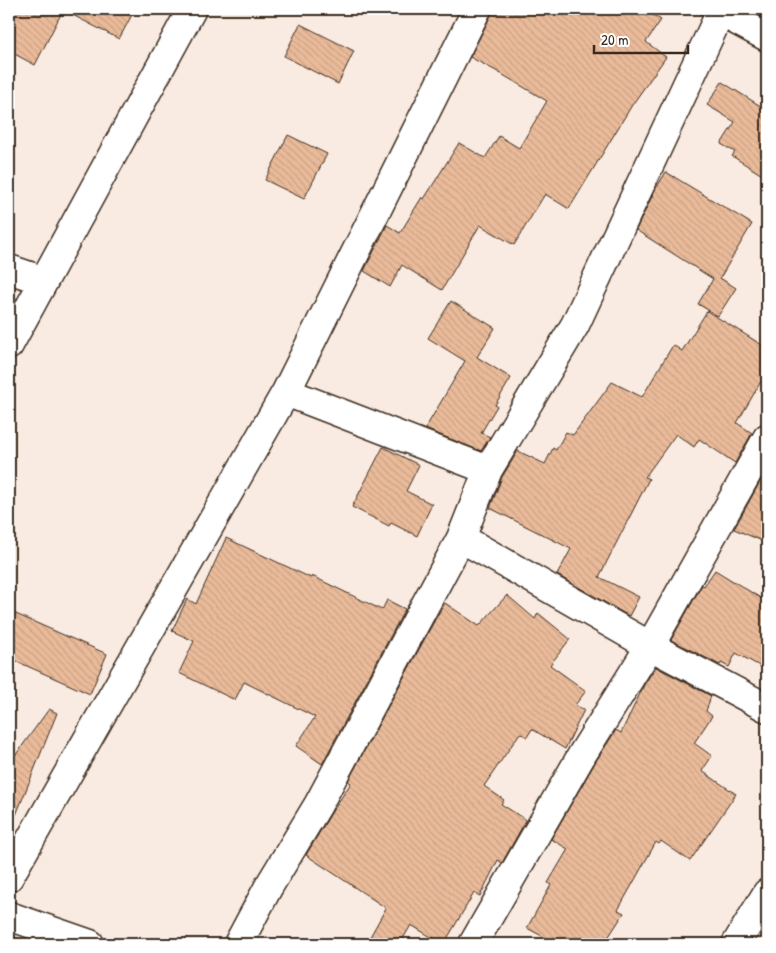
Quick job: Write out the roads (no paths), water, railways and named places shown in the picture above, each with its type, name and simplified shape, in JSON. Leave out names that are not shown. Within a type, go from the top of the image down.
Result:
[{"type":"street","points":[[9,345],[192,9]]},
{"type":"street","points":[[9,876],[286,392],[477,9]]},
{"type":"street","points":[[238,944],[318,805],[461,538],[488,470],[575,325],[719,10],[767,37]]},
{"type":"street","points":[[9,269],[44,281]]},
{"type":"street","points":[[286,392],[488,470]]},
{"type":"street","points":[[473,944],[583,753],[650,646],[767,438]]},
{"type":"street","points":[[461,538],[650,646],[767,708]]},
{"type":"street","points":[[736,944],[767,893]]},
{"type":"street","points":[[9,916],[90,944]]}]
